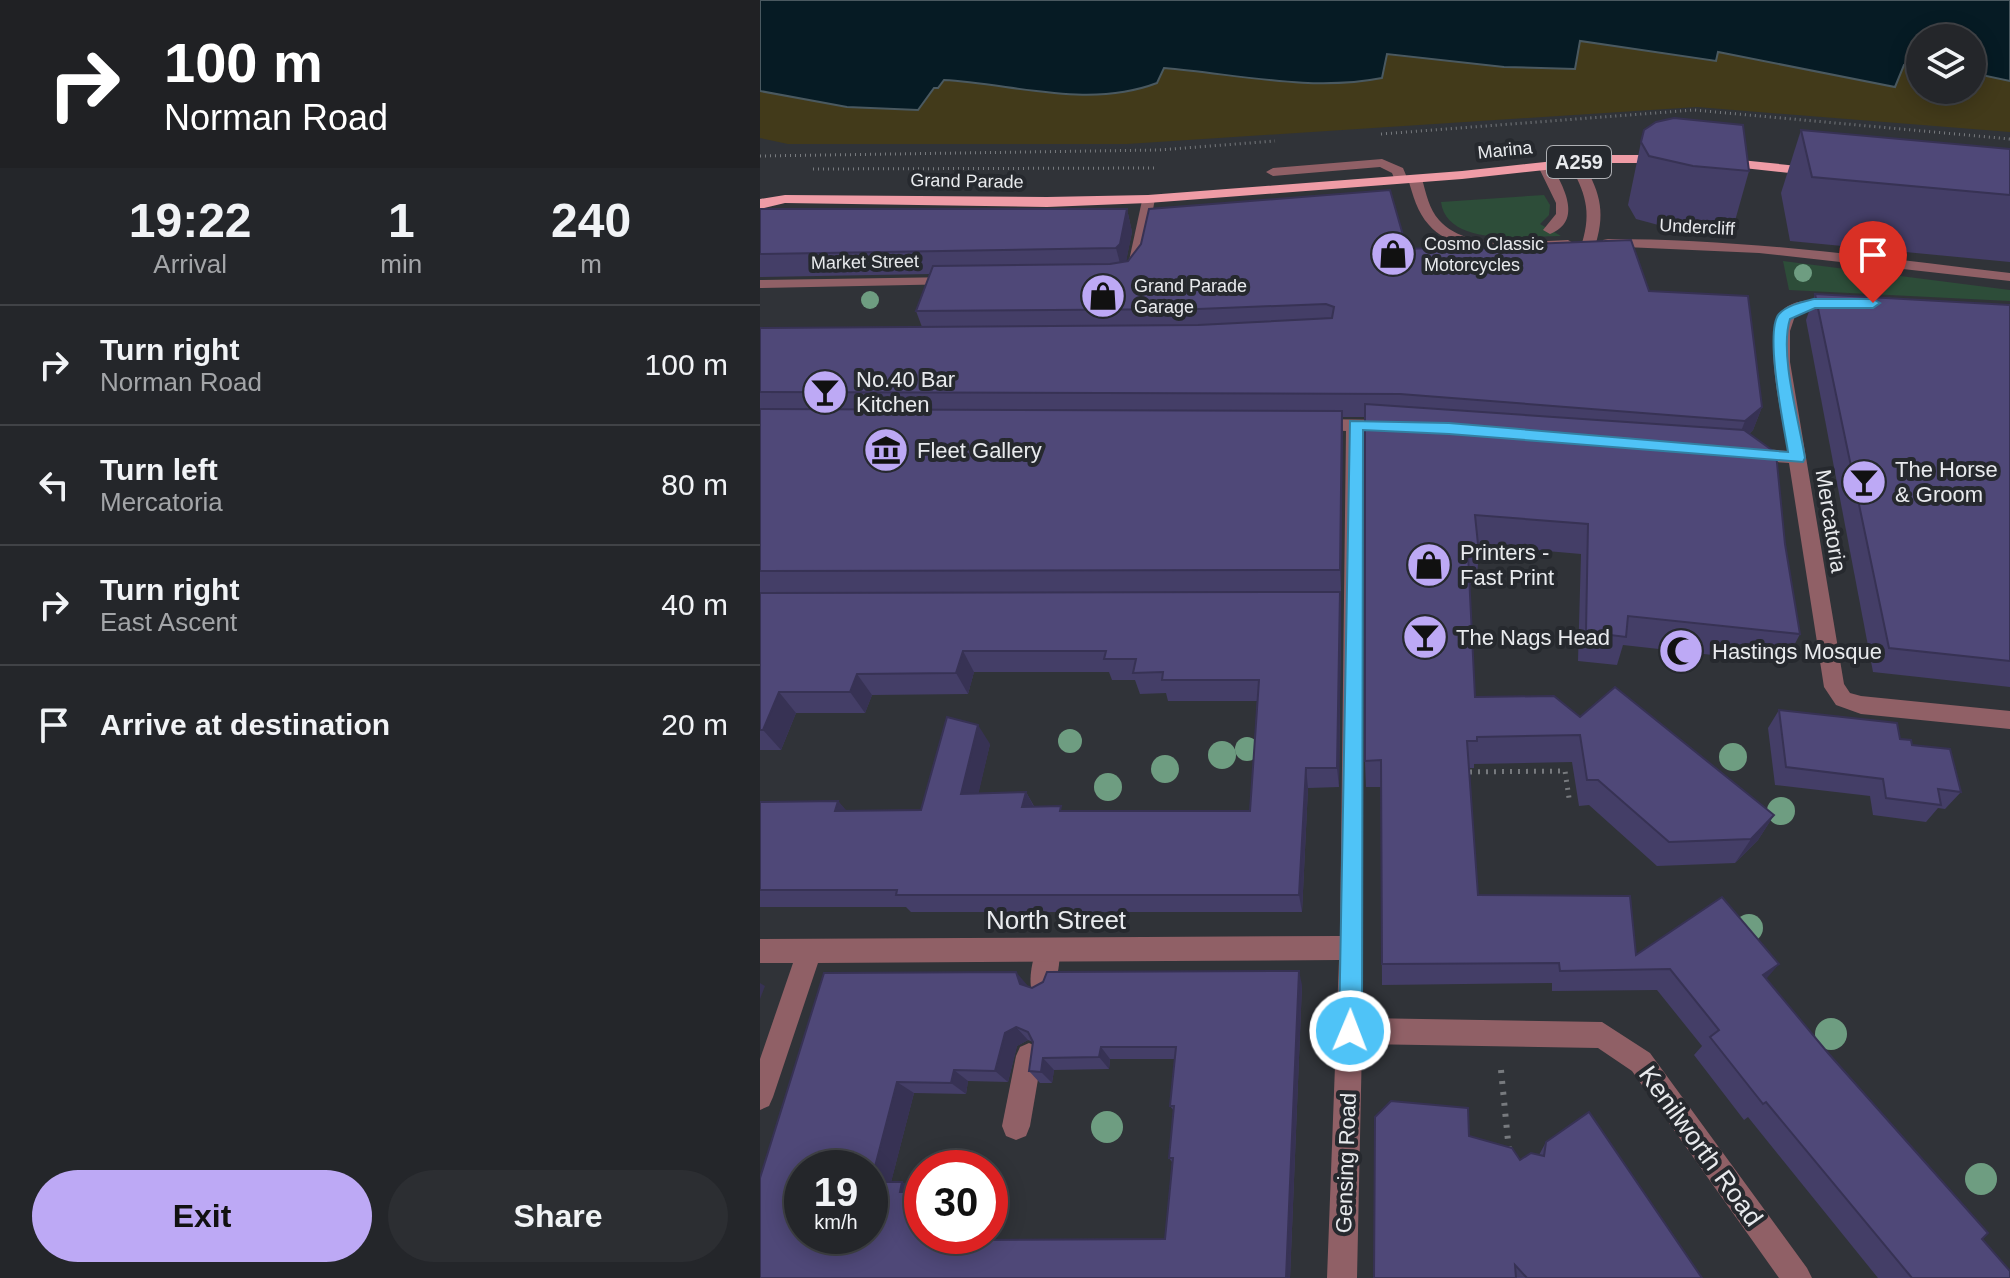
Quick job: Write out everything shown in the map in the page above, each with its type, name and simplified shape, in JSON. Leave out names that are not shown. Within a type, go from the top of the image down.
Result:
[{"type":"highway","name":"Marina","points":[[1148,199],[1642,158],[1828,173]]},
{"type":"highway","name":"Grand Parade","points":[[760,192],[785,199]]},
{"type":"highway","name":"Grand Parade","points":[[760,204],[785,199],[1047,202],[1148,199]]},
{"type":"street","points":[[1273,172],[1382,163],[1408,179]]},
{"type":"street","points":[[1576,163],[1592,191],[1598,217],[1589,243]]},
{"type":"street","points":[[1545,166],[1563,203],[1563,214],[1550,230]]},
{"type":"street","name":"Undercliff","points":[[1408,179],[1435,225],[1456,239],[1490,244],[1669,242],[1761,248],[2010,277]]},
{"type":"street","points":[[1115,280],[1128,277],[1135,268],[1148,199]]},
{"type":"street","name":"Market Street","points":[[760,284],[968,281]]},
{"type":"street","name":"Mercatoria","points":[[1857,303],[1814,303],[1793,310],[1784,317],[1780,328],[1782,362],[1834,687],[1843,699],[1861,705],[2010,720]]},
{"type":"street","points":[[1292,425],[1411,427]]},
{"type":"street","name":"Gensing Road","points":[[1342,1278],[1352,948],[1355,425]]},
{"type":"street","points":[[1734,452],[1797,458]]},
{"type":"street","points":[[1327,604],[1354,603]]},
{"type":"street","name":"North Street","points":[[760,951],[1352,948]]},
{"type":"street","points":[[760,1097],[810,950]]},
{"type":"street","points":[[1042,986],[1048,950]]},
{"type":"street","name":"Kenilworth Road","points":[[1350,1031],[1602,1035],[1641,1062],[1797,1278]]},
{"type":"street","points":[[1016,1126],[1029,1056]]},
{"type":"path","points":[[760,158],[794,158]]},
{"type":"path","points":[[1459,772],[1565,771],[1569,798]]},
{"type":"path","points":[[1498,1033],[1509,1155]]},
{"type":"green space","points":[[1544,195],[1550,205],[1549,215],[1540,224],[1561,236],[1511,237],[1473,233],[1458,227],[1447,217],[1441,202]]},
{"type":"green space","points":[[1783,261],[2010,290],[2010,301],[1789,290]]},
{"type":"sand","points":[[760,0],[1702,0],[2010,13],[2010,132],[1697,107],[1127,144],[788,144],[760,138]]},
{"type":"water","points":[[760,0],[2010,0],[2010,81],[1986,76],[1986,24],[1906,24],[1906,65],[1895,87],[1718,52],[1716,61],[1580,41],[1575,69],[1504,67],[1387,54],[1382,78],[1355,82],[1300,83],[1164,68],[1157,83],[1105,94],[1078,95],[944,80],[918,110],[847,107],[760,91]]},
{"type":"building","points":[[1674,118],[1743,125],[1749,171],[1693,166],[1649,156],[1641,142],[1644,130],[1656,122]]},
{"type":"building","points":[[1801,130],[2010,149],[2010,195],[1812,177]]},
{"type":"building","points":[[1390,190],[1407,249],[1631,240],[1649,291],[1748,296],[1762,407],[1745,421],[1400,394],[760,392],[760,328],[1198,325],[1332,318],[1334,307],[1326,304],[1198,309],[916,311],[933,266],[1110,264],[1128,261],[1141,244],[1149,209]]},
{"type":"building","points":[[760,209],[1127,209],[1120,244],[1116,248],[760,254]]},
{"type":"building","points":[[1815,294],[2010,305],[2010,661],[1889,648]]},
{"type":"building","points":[[1365,404],[1744,430],[1776,453],[1785,544],[1800,634],[1628,616],[1626,637],[1586,632],[1588,524],[1475,515],[1479,554],[1468,554],[1475,697],[1554,696],[1580,717],[1615,687],[1774,815],[1751,839],[1669,842],[1598,780],[1587,780],[1580,735],[1477,737],[1477,741],[1467,741],[1478,895],[1630,896],[1636,955],[1722,897],[1779,964],[1763,975],[1988,1233],[1982,1239],[2010,1271],[2010,1278],[1912,1278],[1766,1102],[1763,1104],[1710,1037],[1719,1030],[1670,969],[1560,971],[1559,963],[1382,964],[1381,760],[1365,761]]},
{"type":"building","points":[[760,409],[1342,411],[1340,570],[760,571]]},
{"type":"building","points":[[1340,592],[1337,768],[1306,768],[1299,895],[896,895],[897,890],[760,890],[760,802],[838,801],[835,811],[921,810],[947,717],[978,725],[961,794],[1026,792],[1022,807],[1061,806],[1060,811],[1250,811],[1259,680],[1162,680],[1163,672],[1133,673],[1136,659],[1104,659],[1106,651],[963,651],[956,673],[857,674],[850,692],[779,692],[763,730],[760,730],[760,593]]},
{"type":"building","points":[[1779,710],[1897,723],[1900,739],[1911,740],[1912,745],[1950,749],[1961,792],[1938,789],[1941,805],[1886,798],[1883,779],[1786,767]]},
{"type":"building","points":[[1299,971],[1286,1278],[760,1278],[760,1178],[824,973],[1016,972],[1020,984],[1032,988],[1043,982],[1047,972]],"holes":[[[1016,1027],[1028,1032],[1033,1042],[1029,1071],[1041,1072],[1043,1058],[1099,1057],[1101,1047],[1176,1047],[1170,1106],[1174,1106],[1169,1158],[1173,1158],[1165,1239],[1008,1240],[1008,1254],[904,1254],[902,1182],[888,1182],[888,1254],[784,1254],[784,1150],[879,1150],[897,1082],[951,1083],[954,1070],[995,1071],[1005,1033]]]},
{"type":"building","points":[[1391,1101],[1468,1108],[1469,1136],[1512,1148],[1520,1160],[1531,1153],[1544,1156],[1546,1142],[1589,1112],[1702,1278],[1527,1278],[1515,1265],[1516,1278],[1374,1278],[1375,1117]]},
{"type":"place","name":"Cosmo Classic Motorcycles","points":[[1393,254]]},
{"type":"place","name":"Grand Parade Garage","points":[[1103,296]]},
{"type":"place","name":"No.40 Bar Kitchen","points":[[825,392]]},
{"type":"place","name":"Fleet Gallery","points":[[886,450]]},
{"type":"place","name":"The Horse & Groom","points":[[1864,482]]},
{"type":"place","name":"Printers - Fast Print","points":[[1429,565]]},
{"type":"place","name":"The Nags Head","points":[[1425,637]]},
{"type":"place","name":"Hastings Mosque","points":[[1681,651]]},
{"type":"route","points":[[1350,1031],[1355,425],[1449,429],[1797,458],[1782,362],[1780,328],[1784,317],[1793,310],[1814,303],[1873,303]]}]
